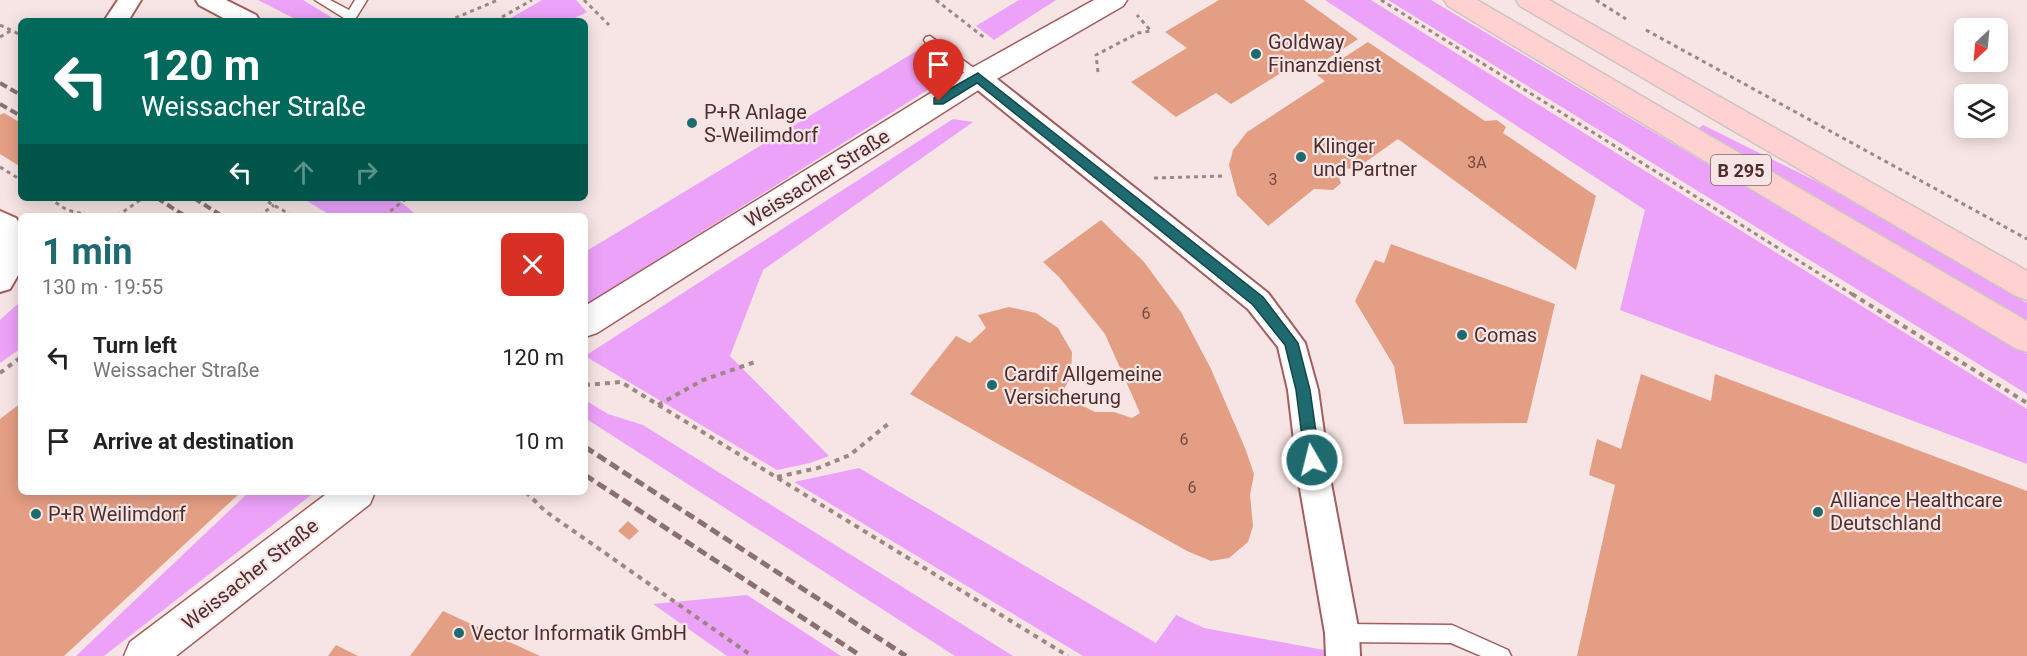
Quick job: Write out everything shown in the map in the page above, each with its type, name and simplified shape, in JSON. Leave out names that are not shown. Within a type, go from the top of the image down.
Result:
[{"type":"main road","name":"B 295","points":[[1457,0],[2027,338]]},
{"type":"main road","name":"B 295","points":[[1529,0],[2027,287]]},
{"type":"street","points":[[118,18],[130,0]]},
{"type":"street","points":[[207,0],[242,18]]},
{"type":"street","name":"Weissacher Straße","points":[[588,321],[1011,57],[1124,6]]},
{"type":"street","points":[[978,77],[1258,301],[1292,343],[1303,390],[1315,483],[1342,644]]},
{"type":"street","points":[[0,221],[7,225],[14,245],[14,259],[0,281]]},
{"type":"street","name":"Weissacher Straße","points":[[144,656],[353,495]]},
{"type":"lane","points":[[321,0],[348,18]]},
{"type":"lane","points":[[350,18],[361,0]]},
{"type":"lane","points":[[930,40],[978,77]]},
{"type":"lane","points":[[1342,644],[1452,634],[1502,656]]},
{"type":"path","points":[[455,18],[498,0]]},
{"type":"path","points":[[500,18],[532,0]]},
{"type":"path","points":[[585,0],[609,25]]},
{"type":"path","points":[[936,0],[1011,57]]},
{"type":"path","points":[[1381,0],[2027,403]]},
{"type":"path","points":[[1596,0],[1627,20]]},
{"type":"path","points":[[1098,72],[1096,55],[1138,33],[1151,31],[1124,6]]},
{"type":"path","points":[[0,25],[18,33]]},
{"type":"path","points":[[1637,26],[2027,239]]},
{"type":"path","points":[[0,37],[12,30]]},
{"type":"path","points":[[0,167],[18,178]]},
{"type":"path","points":[[1105,179],[1225,176]]},
{"type":"path","points":[[54,201],[67,210],[80,213]]},
{"type":"path","points":[[121,213],[139,201]]},
{"type":"path","points":[[267,201],[288,213]]},
{"type":"path","points":[[388,213],[403,201]]},
{"type":"path","points":[[263,213],[274,205]]},
{"type":"path","points":[[0,373],[18,359]]},
{"type":"path","points":[[658,405],[704,380],[755,362]]},
{"type":"path","points":[[588,385],[621,382],[1068,656]]},
{"type":"path","points":[[776,478],[818,468],[850,454],[888,424]]},
{"type":"path","points":[[529,495],[545,511],[752,656]]},
{"type":"shaded area","points":[[258,0],[303,0],[331,17],[293,18]]},
{"type":"shaded area","points":[[542,0],[576,0],[587,12],[575,18],[511,18]]},
{"type":"shaded area","points":[[1019,0],[1056,0],[994,40],[976,26]]},
{"type":"shaded area","points":[[1325,0],[1371,0],[2027,409],[2027,464],[1620,310],[1645,210]]},
{"type":"shaded area","points":[[1388,0],[1431,0],[2027,354],[2027,394]]},
{"type":"shaded area","points":[[923,47],[953,74],[588,303],[588,250]]},
{"type":"shaded area","points":[[953,119],[973,122],[763,270],[730,356],[829,456],[810,463],[777,470],[588,358],[588,354]]},
{"type":"shaded area","points":[[1703,125],[1820,183],[2027,303],[2027,321],[1698,129]]},
{"type":"shaded area","points":[[307,201],[400,201],[414,213],[327,213]]},
{"type":"shaded area","points":[[18,304],[18,350],[0,363],[0,320]]},
{"type":"shaded area","points":[[588,402],[608,414],[643,425],[1013,656],[955,656],[588,420]]},
{"type":"shaded area","points":[[859,468],[1156,643],[1176,615],[1204,628],[1324,650],[1325,656],[1083,656],[794,482]]},
{"type":"shaded area","points":[[246,495],[311,495],[104,656],[76,656]]},
{"type":"shaded area","points":[[747,595],[841,656],[727,656],[653,604]]},
{"type":"building","name":"Goldway Finanzdienst","points":[[1219,0],[1304,0],[1358,39],[1314,68],[1302,60],[1231,104],[1216,93],[1176,117],[1131,82],[1187,48],[1165,32]]},
{"type":"building","name":"Klinger und Partner","points":[[1368,42],[1485,121],[1497,120],[1506,127],[1503,133],[1596,196],[1576,270],[1398,139],[1357,168],[1342,169],[1338,174],[1341,183],[1333,190],[1314,189],[1268,226],[1237,195],[1229,165],[1233,150],[1247,132],[1325,81],[1317,75]]},
{"type":"building","points":[[4,113],[18,121],[18,165],[0,154],[0,115]]},
{"type":"building","name":"Cardif Allgemeine Versicherung","points":[[1101,220],[1144,262],[1181,312],[1211,369],[1245,448],[1254,474],[1250,495],[1253,526],[1248,542],[1229,558],[1211,561],[1187,551],[910,394],[956,336],[970,343],[986,328],[978,315],[1009,307],[1036,313],[1058,328],[1072,352],[1071,376],[1061,395],[1095,412],[1114,412],[1132,418],[1140,413],[1105,334],[1059,277],[1043,262]]},
{"type":"building","name":"Comas","points":[[1391,244],[1555,304],[1527,423],[1404,424],[1394,366],[1355,301],[1375,260],[1384,263]]},
{"type":"building","name":"Alliance Healthcare Deutschland","points":[[1641,374],[1711,401],[1715,374],[2027,491],[2027,656],[1577,656],[1615,485],[1589,475],[1597,439],[1621,449]]},
{"type":"building","points":[[18,405],[18,495],[238,495],[64,656],[0,656],[0,419]]},
{"type":"building","points":[[628,521],[639,531],[629,540],[618,531]]},
{"type":"building","name":"Vector Informatik GmbH","points":[[443,611],[540,656],[410,656]]},
{"type":"building","points":[[336,645],[358,656],[328,656]]},
{"type":"railway","points":[[0,83],[18,93]]},
{"type":"railway","points":[[0,104],[18,114]]},
{"type":"railway","points":[[162,201],[180,213]]},
{"type":"railway","points":[[199,201],[217,213]]},
{"type":"railway","points":[[588,449],[906,656]]},
{"type":"railway","points":[[588,477],[861,656]]},
{"type":"place","name":"Goldway Finanzdienst","points":[[1256,54]]},
{"type":"place","name":"P+R Anlage S-Weilimdorf","points":[[692,123]]},
{"type":"place","name":"Klinger und Partner","points":[[1301,157]]},
{"type":"place","name":"Comas","points":[[1462,335]]},
{"type":"place","name":"Cardif Allgemeine Versicherung","points":[[992,385]]},
{"type":"place","name":"Alliance Healthcare Deutschland","points":[[1818,512]]},
{"type":"place","name":"P+R Weilimdorf","points":[[36,514]]},
{"type":"place","name":"Vector Informatik GmbH","points":[[459,633]]},
{"type":"route","points":[[939,101],[978,77],[1258,301],[1292,343],[1303,390],[1312,460]]}]
